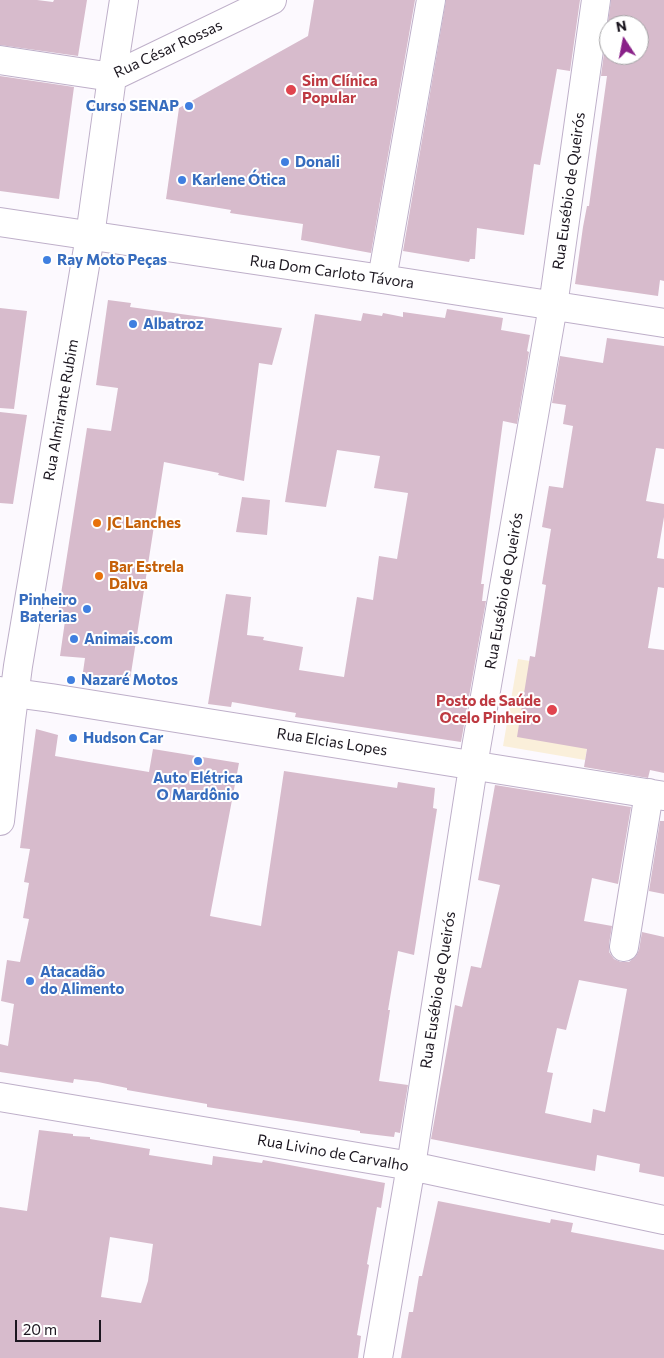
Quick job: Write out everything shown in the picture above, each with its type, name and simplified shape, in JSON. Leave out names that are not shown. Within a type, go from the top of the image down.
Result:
[{"type":"street","name":"Rua Almirante Rubim","points":[[0,821],[7,692],[90,236],[124,0]]},
{"type":"street","name":"Rua César Rossas","points":[[0,60],[112,77],[272,0]]},
{"type":"street","points":[[382,279],[431,0]]},
{"type":"street","name":"Rua Eusébio de Queirós","points":[[378,1358],[411,1166],[474,765],[553,306],[596,0]]},
{"type":"street","name":"Rua Dom Carloto Távora","points":[[0,222],[664,323]]},
{"type":"street","name":"Rua Elcias Lopes","points":[[7,692],[656,794]]},
{"type":"street","points":[[624,947],[656,794]]},
{"type":"street","name":"Rua Livino de Carvalho","points":[[0,1097],[411,1166],[664,1220]]},
{"type":"shaded area","name":"Posto de Saúde Ocelo Pinheiro","points":[[518,659],[600,673],[585,760],[503,746]]},
{"type":"building","points":[[0,0],[53,2],[54,0],[87,0],[78,56],[0,45]]},
{"type":"building","points":[[314,0],[415,0],[371,253],[301,240],[303,224],[230,213],[231,210],[166,199],[179,108],[308,36]]},
{"type":"building","points":[[446,0],[580,0],[570,71],[557,69],[540,165],[534,164],[524,235],[477,228],[475,259],[470,259],[469,262],[403,251]]},
{"type":"building","points":[[611,0],[664,0],[664,281],[660,280],[658,296],[575,284],[583,227],[587,206],[589,206],[607,76],[601,76],[602,65],[649,65],[649,15],[609,15]]},
{"type":"building","points":[[0,76],[74,87],[59,199],[0,191]]},
{"type":"building","points":[[108,300],[131,303],[130,307],[282,328],[272,365],[259,363],[244,481],[218,475],[219,473],[164,462],[129,686],[82,679],[85,658],[60,656],[66,614],[58,613],[87,428],[111,431],[118,388],[96,385]]},
{"type":"building","points":[[0,308],[27,311],[14,409],[0,408]]},
{"type":"building","points":[[447,309],[503,318],[501,330],[530,335],[517,424],[503,421],[481,584],[484,584],[482,601],[486,601],[461,742],[295,717],[296,713],[232,702],[231,707],[208,704],[226,594],[251,597],[247,635],[264,637],[263,640],[303,647],[299,670],[344,677],[357,597],[373,600],[379,556],[397,559],[408,493],[374,488],[380,456],[337,450],[326,507],[285,502],[315,314],[361,321],[363,313],[382,316],[383,313],[403,317],[403,312],[445,318]]},
{"type":"building","points":[[607,338],[664,346],[664,449],[656,448],[646,501],[664,504],[664,517],[657,558],[664,559],[664,588],[658,587],[648,648],[664,650],[664,773],[650,770],[648,778],[584,767],[587,749],[517,737],[530,656],[535,657],[546,585],[542,584],[551,529],[542,527],[549,486],[563,488],[573,426],[563,424],[566,405],[552,403],[560,356],[603,363]]},
{"type":"building","points":[[0,412],[27,415],[13,504],[0,503]]},
{"type":"building","points":[[242,497],[270,500],[267,535],[236,532]]},
{"type":"building","points":[[36,729],[58,735],[55,756],[89,762],[149,772],[153,749],[239,763],[210,916],[261,926],[284,771],[397,788],[398,782],[435,788],[433,808],[437,809],[414,955],[398,951],[379,1081],[408,1085],[400,1133],[395,1132],[394,1137],[360,1133],[360,1131],[207,1107],[207,1104],[127,1090],[127,1088],[98,1082],[74,1079],[73,1083],[0,1072],[0,1044],[8,1046],[14,1004],[1,1001],[7,960],[20,962],[29,919],[23,918],[29,883],[24,882],[30,849],[20,848]]},
{"type":"building","points":[[495,785],[631,807],[618,884],[592,878],[584,921],[612,926],[609,952],[614,959],[621,962],[629,962],[636,956],[642,932],[664,937],[664,1177],[639,1172],[640,1164],[597,1155],[595,1171],[431,1139],[455,1005],[462,1007],[471,966],[481,968],[500,885],[478,880]],"holes":[[[579,980],[627,989],[605,1112],[593,1109],[591,1123],[545,1113],[553,1073],[547,1072],[557,1028],[566,1030]]]},
{"type":"building","points":[[660,821],[664,821],[664,894],[649,891]]},
{"type":"building","points":[[39,1130],[73,1134],[73,1136],[90,1137],[90,1139],[150,1149],[149,1155],[212,1165],[213,1156],[262,1163],[263,1160],[385,1183],[381,1208],[377,1207],[367,1264],[369,1265],[357,1335],[361,1336],[358,1358],[0,1358],[0,1207],[27,1211]],"holes":[[[110,1237],[153,1244],[148,1281],[141,1303],[101,1297]]]},
{"type":"building","points":[[438,1201],[550,1223],[551,1219],[573,1223],[571,1232],[664,1250],[664,1358],[401,1358],[409,1312],[413,1312],[419,1276],[422,1276]]},
{"type":"place","name":"Sim Clínica Popular","points":[[291,90]]},
{"type":"place","name":"Curso SENAP","points":[[189,106]]},
{"type":"place","name":"Donali","points":[[285,162]]},
{"type":"place","name":"Karlene Ótica","points":[[182,180]]},
{"type":"place","name":"Ray Moto Peças","points":[[47,260]]},
{"type":"place","name":"Albatroz","points":[[133,324]]},
{"type":"place","name":"JC Lanches","points":[[97,523]]},
{"type":"place","name":"Bar Estrela Dalva","points":[[99,576]]},
{"type":"place","name":"Pinheiro Baterias","points":[[87,609]]},
{"type":"place","name":"Animais.com","points":[[74,639]]},
{"type":"place","name":"Nazaré Motos","points":[[71,680]]},
{"type":"place","name":"Posto de Saúde Ocelo Pinheiro","points":[[552,710]]},
{"type":"place","name":"Hudson Car","points":[[73,738]]},
{"type":"place","name":"Auto Elétrica O Mardônio","points":[[198,761]]},
{"type":"place","name":"Atacadão do Alimento","points":[[30,981]]}]
